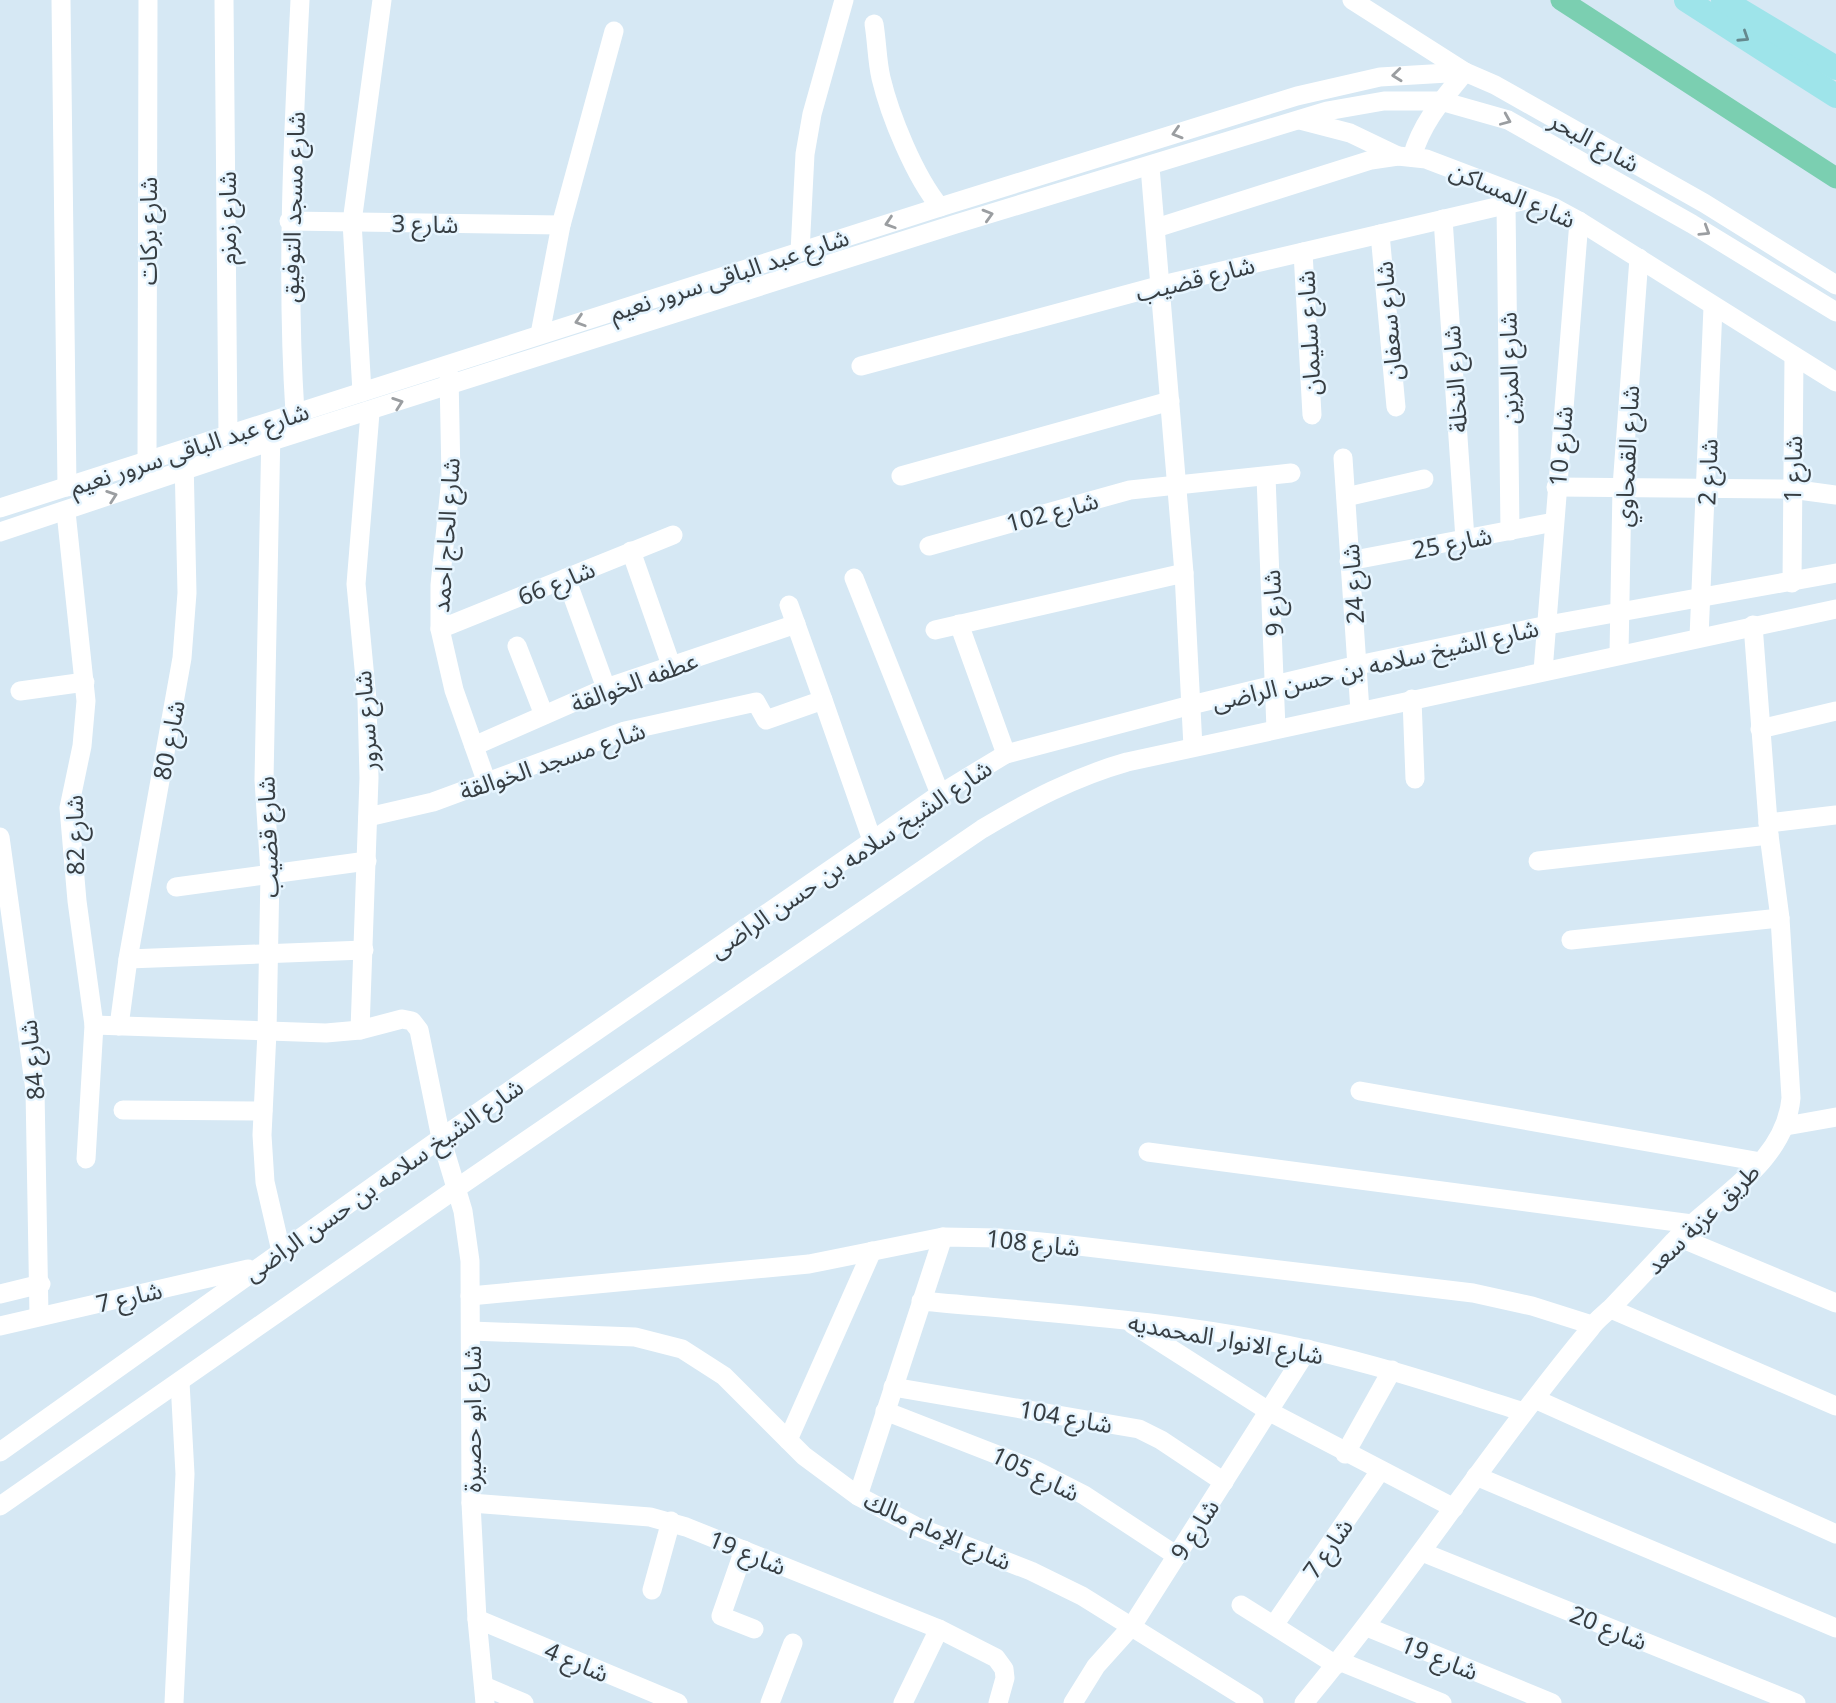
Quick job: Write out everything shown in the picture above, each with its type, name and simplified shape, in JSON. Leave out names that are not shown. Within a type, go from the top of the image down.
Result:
[{"type":"main road","points":[[1686,0],[1836,96]]},
{"type":"main road","points":[[1723,0],[1836,68]]},
{"type":"street","points":[[61,0],[67,487]]},
{"type":"street","name":"شارع بركات","points":[[147,462],[148,0]]},
{"type":"street","name":"شارع زمزم","points":[[224,0],[228,435]]},
{"type":"street","name":"شارع مسجد التوفيق","points":[[295,413],[289,314],[289,221],[300,0]]},
{"type":"street","points":[[362,392],[352,222],[382,0]]},
{"type":"street","points":[[800,252],[805,154],[812,114],[844,0]]},
{"type":"street","name":"شارع البحر","points":[[1352,0],[1465,72],[1495,85],[1704,202],[1836,285]]},
{"type":"street","points":[[874,24],[880,77],[894,117],[929,192],[940,207]]},
{"type":"street","points":[[540,334],[561,225],[614,31]]},
{"type":"street","points":[[1299,119],[1350,133],[1405,156],[1441,100],[1465,72]]},
{"type":"street","name":"شارع عبد الباقى سرور نعيم","points":[[0,508],[940,207],[1338,85],[1412,73],[1465,72]]},
{"type":"street","name":"شارع عبد الباقى سرور نعيم","points":[[0,532],[272,442],[370,413],[956,224],[1150,167],[1299,119],[1384,101],[1441,100]]},
{"type":"street","name":"شارع البحر","points":[[1441,100],[1486,112],[1529,130],[1692,224],[1836,312]]},
{"type":"street","name":"شارع المساكن","points":[[1156,228],[1371,160],[1405,156],[1426,159],[1580,221],[1836,382]]},
{"type":"street","points":[[1150,167],[1162,285],[1184,573],[1193,747]]},
{"type":"street","name":"شارع قضيب","points":[[861,366],[1162,285],[1530,199]]},
{"type":"street","name":"شارع المزين","points":[[1506,205],[1510,531]]},
{"type":"street","name":"شارع النخلة","points":[[1443,219],[1465,539]]},
{"type":"street","name":"شارع 3","points":[[289,221],[561,225]]},
{"type":"street","name":"شارع 10","points":[[1543,671],[1556,487],[1580,221]]},
{"type":"street","name":"شارع سعفان","points":[[1380,234],[1396,407]]},
{"type":"street","name":"شارع سليمان","points":[[1303,252],[1312,415]]},
{"type":"street","name":"شارع القمحاوي","points":[[1619,654],[1622,612],[1622,487],[1639,258]]},
{"type":"street","name":"شارع 2","points":[[1699,637],[1713,307]]},
{"type":"street","name":"شارع 1","points":[[1792,583],[1794,356]]},
{"type":"street","name":"شارع الحاج احمد","points":[[447,364],[450,385],[451,478],[440,585],[440,629],[454,690],[487,783]]},
{"type":"street","points":[[901,476],[1170,401]]},
{"type":"street","name":"شارع سرور","points":[[360,1030],[369,739],[356,584],[370,413]]},
{"type":"street","name":"شارع قضيب","points":[[270,421],[272,442],[264,780],[270,874],[263,1111],[265,1182],[281,1251]]},
{"type":"street","name":"شارع 80","points":[[119,1026],[128,959],[182,658],[187,593],[186,471],[183,451]]},
{"type":"street","name":"شارع 24","points":[[1343,458],[1360,711]]},
{"type":"street","name":"شارع 102","points":[[929,546],[1130,490],[1291,473]]},
{"type":"street","name":"شارع 9","points":[[1266,477],[1276,729]]},
{"type":"street","points":[[1346,497],[1424,479]]},
{"type":"street","points":[[1556,487],[1791,489],[1836,495]]},
{"type":"street","name":"شارع 82","points":[[66,512],[85,682],[86,724],[70,793],[69,822],[94,1025],[86,1159]]},
{"type":"street","name":"شارع 25","points":[[1349,561],[1554,522]]},
{"type":"street","name":"شارع 66","points":[[440,629],[673,535]]},
{"type":"street","points":[[631,551],[671,665]]},
{"type":"street","points":[[935,630],[1184,573]]},
{"type":"street","name":"شارع الشيخ سلامه بن حسن الراضى","points":[[0,1452],[441,1138],[872,840],[1006,754],[1357,664],[1548,625],[1836,573]]},
{"type":"street","points":[[566,578],[606,688]]},
{"type":"street","points":[[854,578],[940,794]]},
{"type":"street","points":[[789,605],[872,840]]},
{"type":"street","name":"شارع الشيخ سلامه بن حسن الراضى","points":[[0,1506],[457,1188],[982,829],[1042,794],[1092,772],[1193,747],[1836,609]]},
{"type":"street","name":"عطفه الخوالقة","points":[[474,747],[606,688],[796,624]]},
{"type":"street","points":[[959,625],[1006,754]]},
{"type":"street","name":"طريق عزبة سعد","points":[[1304,1703],[1367,1627],[1476,1476],[1592,1325],[1611,1309],[1685,1231],[1761,1162],[1776,1146],[1786,1126],[1791,1098],[1780,918],[1768,829],[1753,625]]},
{"type":"street","points":[[517,646],[544,715]]},
{"type":"street","points":[[20,691],[85,682]]},
{"type":"street","points":[[1412,699],[1415,779]]},
{"type":"street","name":"شارع مسجد الخوالقة","points":[[368,817],[433,802],[581,746],[648,726],[755,702],[766,720],[823,700]]},
{"type":"street","points":[[1760,729],[1836,711]]},
{"type":"street","points":[[1538,861],[1768,829],[1836,815]]},
{"type":"street","name":"شارع 84","points":[[0,837],[35,1090],[41,1284],[39,1316]]},
{"type":"street","points":[[176,887],[367,861]]},
{"type":"street","points":[[1571,940],[1780,918]]},
{"type":"street","points":[[128,959],[363,950]]},
{"type":"street","name":"شارع ابو حصيرة","points":[[360,1030],[402,1019],[416,1025],[441,1138],[457,1188],[469,1251],[471,1503],[484,1694]]},
{"type":"street","points":[[94,1025],[267,1032],[360,1030]]},
{"type":"street","points":[[1360,1091],[1761,1162]]},
{"type":"street","points":[[123,1110],[263,1111]]},
{"type":"street","points":[[1786,1126],[1836,1117]]},
{"type":"street","points":[[1148,1152],[1685,1231],[1836,1303]]},
{"type":"street","points":[[858,1496],[943,1237]]},
{"type":"street","name":"شارع 108","points":[[470,1296],[810,1264],[943,1237],[999,1238],[1473,1293],[1532,1306],[1592,1325]]},
{"type":"street","points":[[788,1440],[872,1251]]},
{"type":"street","name":"شارع 7","points":[[0,1326],[259,1267]]},
{"type":"street","points":[[0,1294],[41,1284]]},
{"type":"street","name":"شارع الانوار المحمديه","points":[[921,1301],[1125,1320],[1308,1349],[1530,1405],[1836,1534]]},
{"type":"street","points":[[1611,1309],[1836,1406]]},
{"type":"street","points":[[1125,1320],[1270,1412],[1345,1454],[1454,1508]]},
{"type":"street","name":"شارع الإمام مالك","points":[[471,1331],[635,1337],[668,1344],[696,1357],[724,1376],[821,1470],[858,1496],[944,1539],[1057,1583],[1132,1626],[1254,1703]]},
{"type":"street","name":"شارع 9","points":[[1073,1703],[1096,1666],[1132,1626],[1308,1349]]},
{"type":"street","points":[[1345,1454],[1392,1370]]},
{"type":"street","points":[[174,1703],[186,1474],[180,1382]]},
{"type":"street","name":"شارع 104","points":[[893,1387],[1139,1430],[1161,1440],[1224,1482]]},
{"type":"street","name":"شارع 105","points":[[885,1411],[1031,1468],[1084,1495],[1177,1556]]},
{"type":"street","name":"شارع 7","points":[[1274,1625],[1380,1471]]},
{"type":"street","points":[[1476,1476],[1836,1628]]},
{"type":"street","name":"شارع 19","points":[[471,1503],[650,1517],[671,1521],[939,1629],[996,1658],[1004,1669],[1005,1678],[998,1703]]},
{"type":"street","points":[[652,1590],[671,1521]]},
{"type":"street","points":[[744,1550],[721,1616],[754,1629]]},
{"type":"street","name":"شارع 20","points":[[1422,1552],[1796,1703]]},
{"type":"street","points":[[1241,1605],[1338,1663],[1442,1703]]},
{"type":"street","name":"شارع 4","points":[[477,1619],[678,1703]]},
{"type":"street","name":"شارع 19","points":[[1367,1627],[1552,1703]]},
{"type":"street","points":[[903,1703],[939,1629]]},
{"type":"street","points":[[770,1703],[793,1643]]},
{"type":"street","points":[[484,1694],[524,1703]]},
{"type":"waterway","points":[[1561,0],[1836,178]]}]
